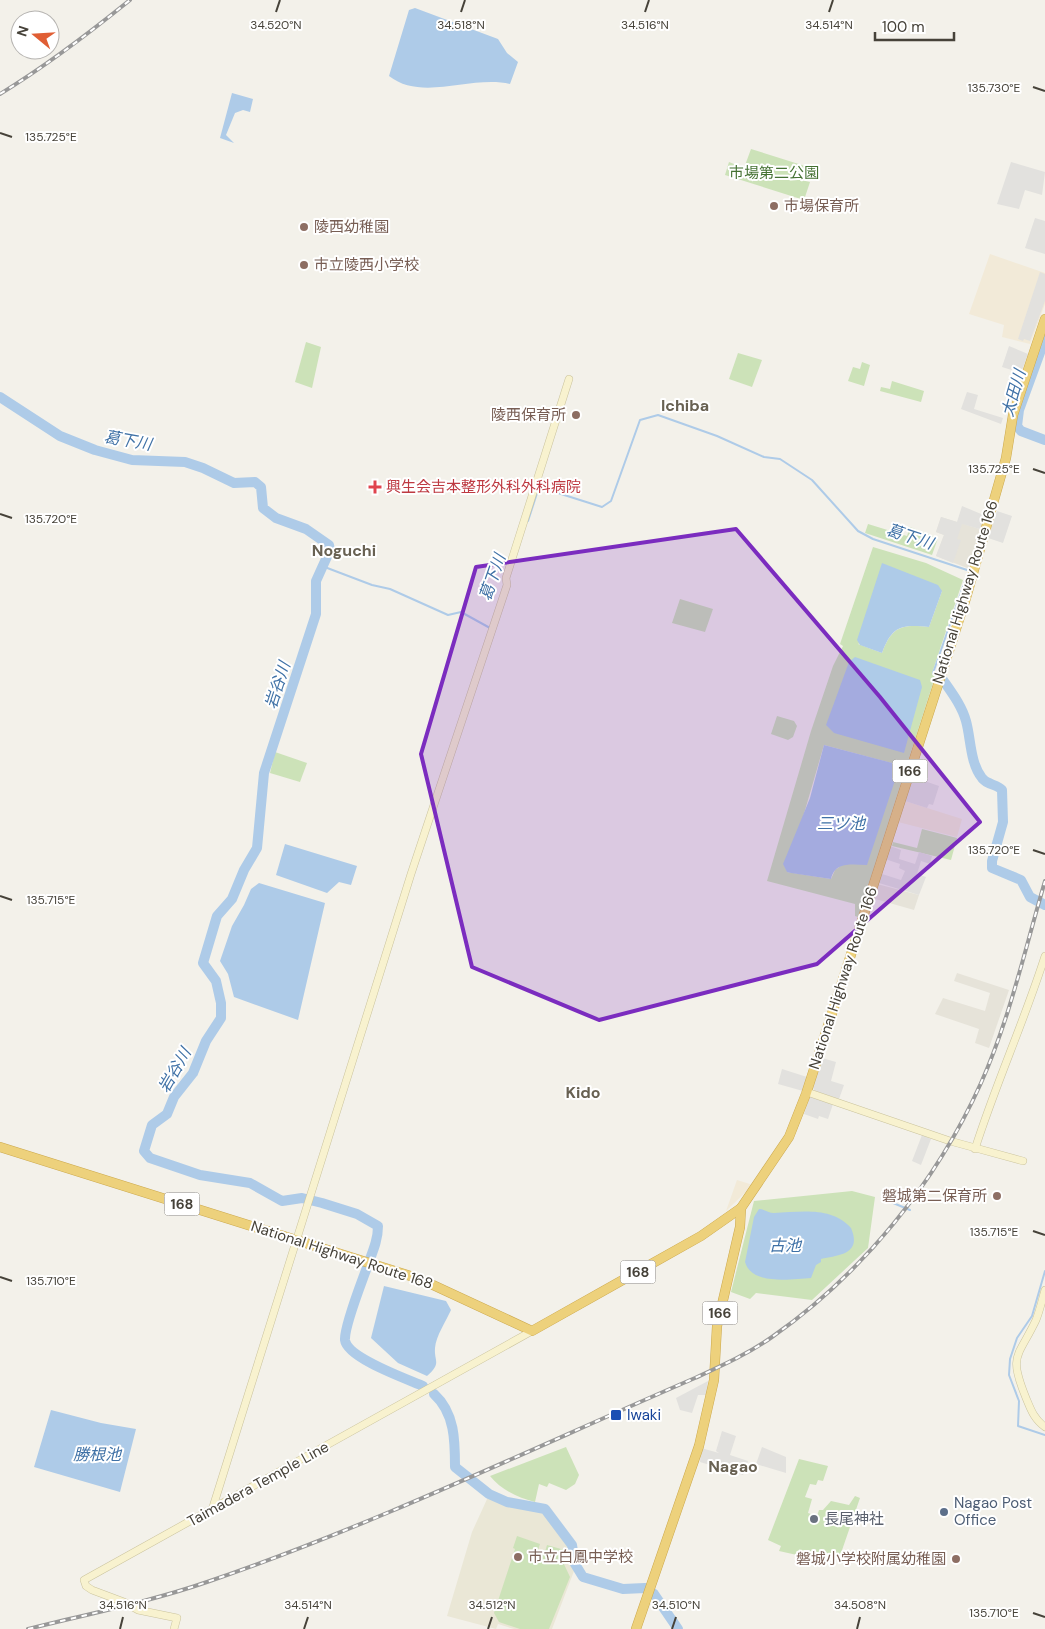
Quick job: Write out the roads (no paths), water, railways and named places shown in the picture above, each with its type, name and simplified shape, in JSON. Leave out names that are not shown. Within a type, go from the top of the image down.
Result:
[{"type":"highway","name":"National Highway Route 166","points":[[636,1629],[706,1419],[714,1380],[717,1326],[740,1227],[741,1208],[788,1137],[807,1092],[966,598],[1006,458],[1012,415],[1045,319]]},
{"type":"highway","name":"National Highway Route 168","points":[[0,1147],[420,1279],[532,1332]]},
{"type":"highway","name":"168","points":[[532,1332],[701,1236],[741,1208]]},
{"type":"street","points":[[212,1510],[411,874],[486,652],[506,586],[508,570],[569,379]]},
{"type":"street","points":[[975,1149],[996,1085],[1026,1014],[1045,956]]},
{"type":"street","points":[[807,1092],[975,1149],[1023,1161]]},
{"type":"street","points":[[1045,1290],[1035,1321],[1019,1350],[1016,1364],[1019,1380],[1032,1413],[1045,1426]]},
{"type":"street","name":"Taimadera Temple Line","points":[[174,1629],[177,1618],[138,1610],[124,1602],[92,1590],[86,1586],[84,1580],[532,1332]]},
{"type":"water","points":[[415,8],[498,39],[507,53],[518,62],[510,84],[495,82],[432,88],[416,87],[402,83],[389,76],[409,10]]},
{"type":"water","points":[[232,93],[253,99],[250,112],[243,110],[235,113],[226,135],[234,143],[220,138]]},
{"type":"water","points":[[882,563],[938,585],[942,591],[929,627],[911,626],[899,629],[890,637],[882,653],[860,645],[857,640]]},
{"type":"water","points":[[855,657],[920,680],[922,687],[904,753],[834,733],[826,725],[849,662]]},
{"type":"water","name":"三ツ池","points":[[824,745],[900,765],[867,865],[845,865],[836,869],[831,879],[787,872],[783,864],[810,798]]},
{"type":"water","points":[[285,844],[357,866],[351,885],[339,882],[327,893],[276,875]]},
{"type":"water","points":[[259,883],[325,903],[298,1020],[234,997],[228,974],[220,961],[232,926],[251,889]]},
{"type":"water","name":"古池","points":[[759,1209],[772,1213],[815,1212],[835,1216],[851,1228],[854,1243],[847,1252],[821,1259],[821,1262],[816,1265],[811,1278],[784,1280],[764,1278],[749,1270],[745,1262],[754,1217]]},
{"type":"water","points":[[384,1286],[446,1301],[451,1310],[436,1343],[436,1365],[427,1376],[398,1363],[371,1338]]},
{"type":"water","name":"勝根池","points":[[51,1410],[101,1423],[136,1429],[120,1492],[34,1467]]},
{"type":"waterway","name":"太田川","points":[[1045,339],[1019,410],[1017,426],[1021,431],[1045,440]]},
{"type":"waterway","name":"岩谷川","points":[[0,397],[60,436],[95,450],[132,460],[185,462],[203,468],[234,483],[255,482],[261,487],[263,508],[276,518],[306,529],[329,545],[330,550],[316,581],[316,614],[264,773],[257,848],[244,870],[232,899],[217,916],[203,963],[216,981],[221,1003],[221,1018],[206,1041],[193,1073],[174,1097],[167,1114],[152,1125],[144,1151],[150,1158],[200,1175],[250,1183],[282,1201],[302,1198],[322,1203],[357,1214],[378,1226],[376,1243],[350,1316],[345,1340],[348,1347],[366,1361],[423,1386]]},
{"type":"waterway","name":"葛下川","points":[[528,521],[539,487],[602,507],[611,501],[640,420],[658,415],[717,436],[764,457],[780,459],[812,480],[858,531],[873,539],[967,570]]},
{"type":"waterway","name":"葛下川","points":[[322,566],[372,585],[390,589],[448,615],[461,612],[490,628]]},
{"type":"waterway","name":"葛下川","points":[[933,673],[965,581]]},
{"type":"waterway","name":"葛下川","points":[[943,680],[964,715],[973,758],[978,772],[984,780],[1002,790],[1003,822],[992,861],[992,868],[1021,880],[1030,897],[1045,905]]},
{"type":"waterway","points":[[886,1200],[910,1210]]},
{"type":"waterway","name":"葛下川","points":[[1045,1271],[1032,1316],[1017,1338],[1010,1359],[1009,1375],[1019,1401],[1018,1426],[1045,1435]]},
{"type":"waterway","name":"岩谷川","points":[[434,1394],[441,1402],[450,1419],[454,1437],[455,1467],[489,1494],[507,1502],[545,1509],[572,1545],[575,1564],[583,1577],[623,1589],[645,1588],[654,1594],[678,1629]]},
{"type":"railway","points":[[0,94],[66,49],[130,0]]},
{"type":"railway","points":[[28,1629],[141,1602],[185,1589],[331,1536],[453,1485],[695,1378],[744,1354],[772,1337],[805,1312],[865,1256],[919,1191],[942,1156],[963,1120],[981,1083],[1000,1034],[1045,881]]},
{"type":"place","name":"市場保育所","points":[[774,206]]},
{"type":"place","name":"陵西幼稚園","points":[[304,227]]},
{"type":"place","name":"市立陵西小学校","points":[[304,265]]},
{"type":"place","name":"陵西保育所","points":[[576,415]]},
{"type":"place","name":"興生会吉本整形外科外科病院","points":[[375,487]]},
{"type":"place","name":"磐城第二保育所","points":[[997,1196]]},
{"type":"place","name":"Iwaki","points":[[616,1415]]},
{"type":"place","name":"Nagao Post Office","points":[[944,1512]]},
{"type":"place","name":"長尾神社","points":[[814,1519]]},
{"type":"place","name":"市立白鳳中学校","points":[[518,1557]]},
{"type":"place","name":"磐城小学校附属幼稚園","points":[[956,1559]]},
{"type":"district","name":"Ichiba","points":[[685,405]]},
{"type":"district","name":"Noguchi","points":[[344,550]]},
{"type":"district","name":"Kido","points":[[583,1092]]},
{"type":"district","name":"Nagao","points":[[733,1466]]},
{"type":"park label","name":"市場第二公園","points":[[774,173]]}]
